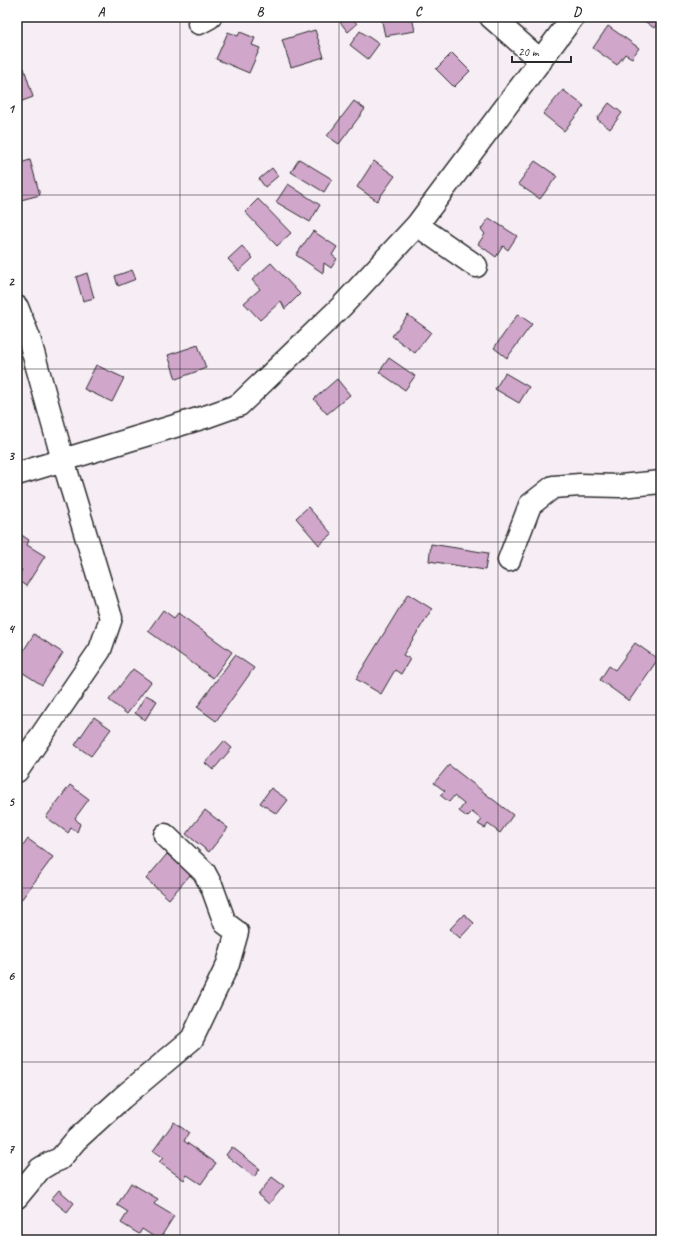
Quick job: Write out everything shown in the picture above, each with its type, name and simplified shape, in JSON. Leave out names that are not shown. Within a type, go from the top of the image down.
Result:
[{"type":"street","points":[[491,17],[541,61]]},
{"type":"street","points":[[17,474],[208,416],[239,405],[342,306],[417,225],[573,17]]},
{"type":"street","points":[[417,225],[476,266]]},
{"type":"street","points":[[17,307],[29,338],[63,460],[111,618],[100,650],[17,771]]},
{"type":"street","points":[[509,560],[530,505],[554,488],[580,485],[620,486],[661,482]]},
{"type":"street","points":[[17,1197],[40,1169],[60,1159],[76,1140],[192,1039],[228,964],[237,932],[225,923],[212,887],[204,872],[165,835]]},
{"type":"building","points":[[336,17],[352,17],[357,24],[348,32]]},
{"type":"building","points":[[381,17],[412,17],[415,31],[385,36]]},
{"type":"building","points":[[639,17],[661,17],[661,19],[654,28]]},
{"type":"building","points":[[608,26],[639,48],[632,58],[625,54],[617,65],[593,48]]},
{"type":"building","points":[[315,30],[324,57],[291,67],[282,40]]},
{"type":"building","points":[[360,31],[379,44],[368,59],[350,45]]},
{"type":"building","points":[[228,32],[238,36],[240,32],[255,38],[252,45],[260,48],[249,73],[216,59]]},
{"type":"building","points":[[452,53],[470,71],[454,87],[436,69]]},
{"type":"building","points":[[24,68],[33,97],[17,103],[17,70]]},
{"type":"building","points":[[563,90],[584,106],[564,131],[543,114]]},
{"type":"building","points":[[354,101],[365,109],[339,144],[327,136]]},
{"type":"building","points":[[609,103],[622,113],[610,129],[597,119]]},
{"type":"building","points":[[299,159],[332,179],[324,192],[291,172]]},
{"type":"building","points":[[30,160],[40,195],[21,200],[17,188],[17,164]]},
{"type":"building","points":[[374,161],[395,176],[377,201],[357,187]]},
{"type":"building","points":[[535,161],[557,176],[540,199],[518,184]]},
{"type":"building","points":[[272,168],[278,176],[265,187],[259,179]]},
{"type":"building","points":[[288,184],[320,205],[310,222],[276,202]]},
{"type":"building","points":[[258,199],[291,233],[277,246],[245,212]]},
{"type":"building","points":[[489,218],[517,236],[508,250],[503,246],[496,257],[478,244],[485,234],[481,229]]},
{"type":"building","points":[[313,231],[337,247],[332,255],[337,259],[331,268],[324,263],[323,273],[296,255]]},
{"type":"building","points":[[242,246],[253,258],[239,271],[228,259]]},
{"type":"building","points":[[271,263],[300,294],[285,309],[281,301],[260,320],[244,303],[260,289],[252,280]]},
{"type":"building","points":[[132,270],[136,279],[118,286],[115,276]]},
{"type":"building","points":[[87,273],[94,298],[83,301],[76,277]]},
{"type":"building","points":[[518,314],[532,324],[507,358],[494,348]]},
{"type":"building","points":[[408,315],[431,332],[415,353],[392,336]]},
{"type":"building","points":[[198,345],[206,368],[176,379],[168,355]]},
{"type":"building","points":[[389,358],[415,376],[405,390],[379,372]]},
{"type":"building","points":[[96,365],[124,378],[112,402],[84,389]]},
{"type":"building","points":[[505,373],[529,387],[519,403],[495,389]]},
{"type":"building","points":[[337,379],[350,395],[327,414],[314,399]]},
{"type":"building","points":[[308,507],[332,534],[319,545],[296,518]]},
{"type":"building","points":[[17,532],[29,540],[27,545],[45,556],[26,586],[17,580],[22,570],[17,568]]},
{"type":"building","points":[[431,544],[488,553],[485,570],[429,561]]},
{"type":"building","points":[[408,594],[432,609],[403,655],[410,659],[401,674],[395,670],[381,694],[356,679]]},
{"type":"building","points":[[163,610],[174,618],[178,613],[232,652],[213,678],[148,631]]},
{"type":"building","points":[[34,634],[63,653],[42,685],[17,669],[17,661]]},
{"type":"building","points":[[635,643],[658,659],[629,701],[600,680],[609,666],[615,670]]},
{"type":"building","points":[[235,655],[254,668],[216,721],[197,707]]},
{"type":"building","points":[[133,669],[151,682],[127,714],[109,700]]},
{"type":"building","points":[[146,695],[157,701],[145,720],[135,713]]},
{"type":"building","points":[[94,717],[111,729],[91,756],[75,745]]},
{"type":"building","points":[[224,741],[232,748],[213,770],[205,763]]},
{"type":"building","points":[[449,765],[513,815],[500,833],[488,824],[485,828],[478,824],[482,820],[472,812],[467,817],[459,811],[464,804],[454,796],[449,802],[440,795],[445,791],[434,783]]},
{"type":"building","points":[[70,785],[89,799],[75,818],[80,824],[77,832],[71,828],[68,833],[46,817]]},
{"type":"building","points":[[271,788],[288,800],[277,814],[260,803]]},
{"type":"building","points":[[205,810],[228,828],[209,852],[186,834]]},
{"type":"building","points":[[28,839],[53,857],[18,904],[17,854]]},
{"type":"building","points":[[167,854],[191,874],[169,899],[146,879]]},
{"type":"building","points":[[464,914],[474,923],[460,938],[450,929]]},
{"type":"building","points":[[174,1122],[189,1133],[184,1141],[216,1163],[201,1184],[187,1175],[184,1180],[159,1162],[163,1158],[153,1151]]},
{"type":"building","points":[[232,1147],[260,1169],[254,1177],[226,1155]]},
{"type":"building","points":[[272,1177],[284,1186],[269,1204],[258,1195]]},
{"type":"building","points":[[131,1183],[158,1199],[154,1204],[174,1216],[159,1240],[142,1229],[139,1234],[121,1223],[128,1212],[117,1205]]},
{"type":"building","points":[[59,1190],[74,1203],[67,1212],[51,1199]]}]
